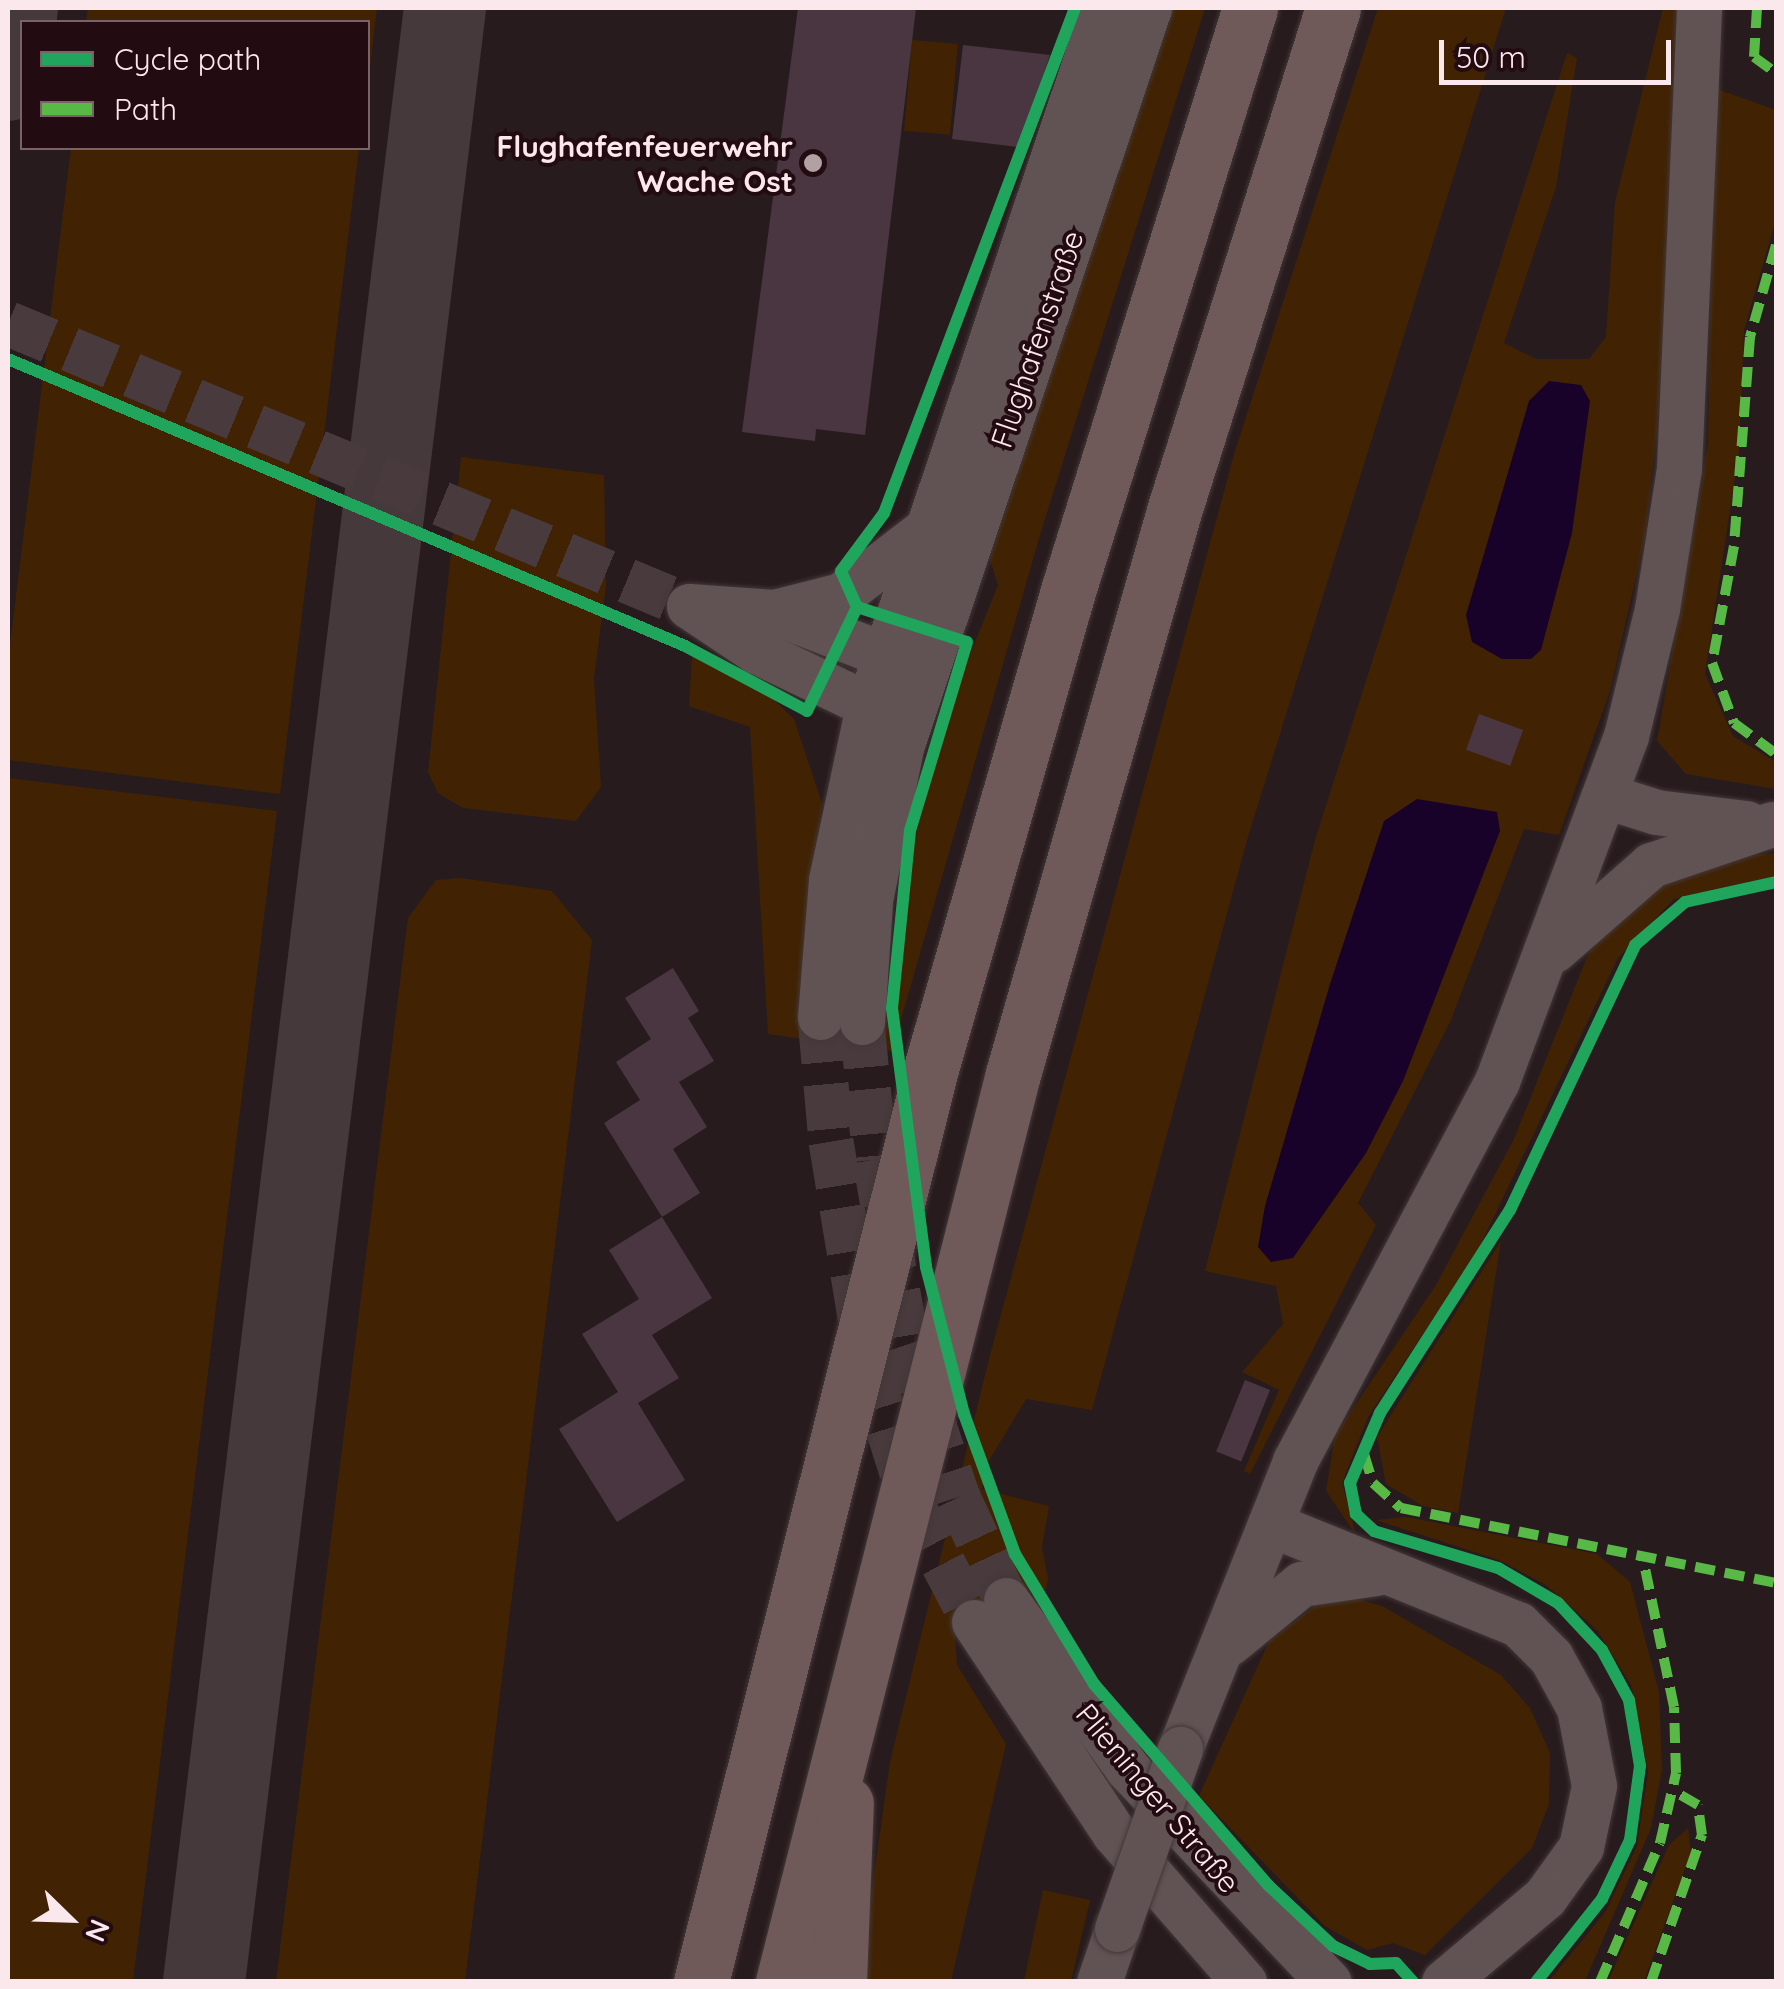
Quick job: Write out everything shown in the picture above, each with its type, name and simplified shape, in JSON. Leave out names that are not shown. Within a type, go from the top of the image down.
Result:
[{"type":"highway","points":[[701,1982],[951,998],[1250,8]]},
{"type":"highway","points":[[783,1982],[846,1710],[1098,768],[1333,8]]},
{"type":"highway","points":[[840,1982],[846,1710]]},
{"type":"main road","name":"Flughafenstraße","points":[[905,662],[926,530],[1104,8]]},
{"type":"main road","name":"Flughafenstraße","points":[[905,662],[1149,8]]},
{"type":"main road","points":[[1100,1982],[1180,1749],[1270,1524],[1336,1378],[1486,1107],[1606,796],[1651,640],[1675,503],[1699,8]]},
{"type":"main road","points":[[774,612],[841,595],[926,530]]},
{"type":"main road","points":[[841,1020],[831,880],[888,714],[905,662],[774,612],[689,606],[756,650],[888,714]]},
{"type":"main road","points":[[1606,796],[1678,816],[1774,824]]},
{"type":"main road","points":[[1546,958],[1642,870],[1774,824]]},
{"type":"main road","points":[[1270,1524],[1377,1573],[1518,1624],[1557,1666],[1579,1708],[1593,1764],[1590,1824],[1566,1870],[1521,1917],[1444,1982]]},
{"type":"main road","points":[[1217,1655],[1293,1588],[1377,1573]]},
{"type":"main road","name":"Plieninger Straße","points":[[1244,1982],[1114,1833],[990,1611],[1127,1768],[1329,1982]]},
{"type":"main road","points":[[1501,1982],[1521,1917]]},
{"type":"shaded area","points":[[88,8],[377,8],[370,66],[370,20],[86,20]]},
{"type":"shaded area","points":[[1167,8],[1205,8],[1040,535],[892,1051],[768,1034],[750,727],[689,706],[692,656],[765,691],[794,719],[822,803],[798,1003],[817,1019],[875,1022],[898,999],[913,846],[953,697],[998,585],[988,554]]},
{"type":"shaded area","points":[[1378,8],[1506,8],[1247,840],[1092,1410],[1026,1399],[987,1464],[982,1489],[1049,1506],[1042,1547],[1048,1579],[1046,1589],[987,1596],[955,1633],[957,1665],[1006,1744],[951,1981],[859,1982],[890,1762],[989,1359],[1235,451]]},
{"type":"shaded area","points":[[1663,8],[1683,8],[1657,431],[1645,537],[1610,691],[1559,835],[1524,829],[1450,1022],[1358,1203],[1376,1225],[1250,1474],[1244,1471],[1279,1390],[1242,1372],[1283,1324],[1276,1286],[1205,1271],[1315,840],[1567,53],[1577,58],[1556,187],[1504,343],[1536,359],[1589,359],[1606,337],[1615,202]]},
{"type":"shaded area","points":[[912,40],[958,44],[950,135],[904,131]]},
{"type":"shaded area","points":[[1714,88],[1776,110],[1776,219],[1744,330],[1739,451],[1705,674],[1733,736],[1776,762],[1776,789],[1686,774],[1657,741],[1708,444]]},
{"type":"shaded area","points":[[71,150],[359,150],[280,794],[8,760],[8,662]]},
{"type":"shaded area","points":[[1549,381],[1581,385],[1590,401],[1572,533],[1541,650],[1531,659],[1502,659],[1472,642],[1466,615],[1529,401]]},
{"type":"shaded area","points":[[461,457],[604,475],[606,585],[594,678],[601,787],[576,821],[463,808],[438,793],[428,772]]},
{"type":"shaded area","points":[[8,778],[277,811],[133,1981],[8,1981]]},
{"type":"shaded area","points":[[1417,799],[1497,812],[1500,831],[1403,1081],[1366,1153],[1293,1258],[1271,1262],[1258,1247],[1265,1206],[1330,984],[1384,821]]},
{"type":"shaded area","points":[[1776,853],[1776,876],[1674,899],[1618,958],[1477,1252],[1368,1417],[1342,1483],[1356,1535],[1326,1491],[1335,1435],[1436,1285],[1514,1139],[1591,947],[1634,892],[1738,856]]},
{"type":"shaded area","points":[[460,878],[552,891],[592,940],[465,1981],[276,1981],[408,918],[436,880]]},
{"type":"shaded area","points":[[1501,1241],[1458,1513],[1423,1506],[1386,1484],[1377,1437]]},
{"type":"shaded area","points":[[1406,1517],[1597,1554],[1630,1582],[1659,1692],[1662,1770],[1651,1828],[1585,1981],[1549,1981],[1606,1911],[1637,1846],[1648,1772],[1631,1685],[1597,1630],[1546,1585],[1499,1560],[1376,1520]]},
{"type":"shaded area","points":[[1351,1597],[1382,1606],[1501,1675],[1530,1708],[1550,1753],[1549,1804],[1532,1848],[1425,1955],[1393,1943],[1367,1950],[1325,1926],[1199,1796],[1269,1641],[1319,1603]]},
{"type":"shaded area","points":[[1688,1828],[1691,1852],[1644,1981],[1608,1981],[1669,1845]]},
{"type":"shaded area","points":[[1043,1890],[1090,1900],[1071,1981],[1024,1981]]},
{"type":"building","points":[[798,8],[916,8],[865,435],[816,429],[815,441],[742,432]]},
{"type":"building","points":[[963,45],[1050,55],[1019,147],[952,139]]},
{"type":"building","points":[[1479,714],[1523,730],[1510,766],[1466,750]]},
{"type":"building","points":[[673,968],[699,1011],[688,1018],[714,1061],[679,1082],[707,1127],[673,1149],[700,1193],[662,1217],[604,1123],[640,1100],[616,1062],[651,1039],[625,998]]},
{"type":"building","points":[[662,1217],[712,1298],[652,1335],[679,1378],[638,1403],[685,1480],[617,1522],[559,1429],[618,1392],[582,1334],[639,1299],[609,1250]]},
{"type":"building","points":[[1245,1380],[1270,1390],[1241,1462],[1216,1451]]},
{"type":"taxiway","points":[[8,80],[17,8]]},
{"type":"taxiway","points":[[204,1982],[445,8]]},
{"type":"tunnel","points":[[8,323],[689,606]]},
{"type":"tunnel","points":[[820,1017],[831,1141],[868,1364],[912,1504],[974,1622]]},
{"type":"tunnel","points":[[862,1022],[875,1159],[907,1344],[958,1497],[1006,1600]]},
{"type":"marked path","points":[[1757,8],[1754,57],[1776,73]]},
{"type":"marked path","points":[[1776,245],[1750,337],[1734,546],[1712,663],[1734,723],[1776,754]]},
{"type":"marked path","points":[[1364,1454],[1373,1483],[1401,1508],[1776,1583]]},
{"type":"marked path","points":[[1600,1982],[1660,1843],[1676,1773],[1674,1707],[1643,1559]]},
{"type":"marked path","points":[[1651,1982],[1702,1835],[1698,1805],[1674,1791]]},
{"type":"cycle path","points":[[857,607],[841,571],[884,513],[1075,8]]},
{"type":"cycle path","points":[[8,359],[685,646],[807,711],[857,607]]},
{"type":"cycle path","points":[[857,607],[967,642],[910,831],[892,1008],[926,1267],[964,1414],[1015,1554],[1094,1684],[1268,1885],[1333,1946],[1370,1964],[1396,1963],[1413,1982]]},
{"type":"cycle path","points":[[1536,1982],[1602,1899],[1630,1840],[1640,1766],[1629,1700],[1602,1650],[1558,1603],[1498,1568],[1374,1531],[1356,1514],[1350,1483],[1380,1413],[1510,1210],[1635,945],[1685,902],[1776,882]]},
{"type":"place","name":"Flughafenfeuerwehr Wache Ost","points":[[813,163]]}]
